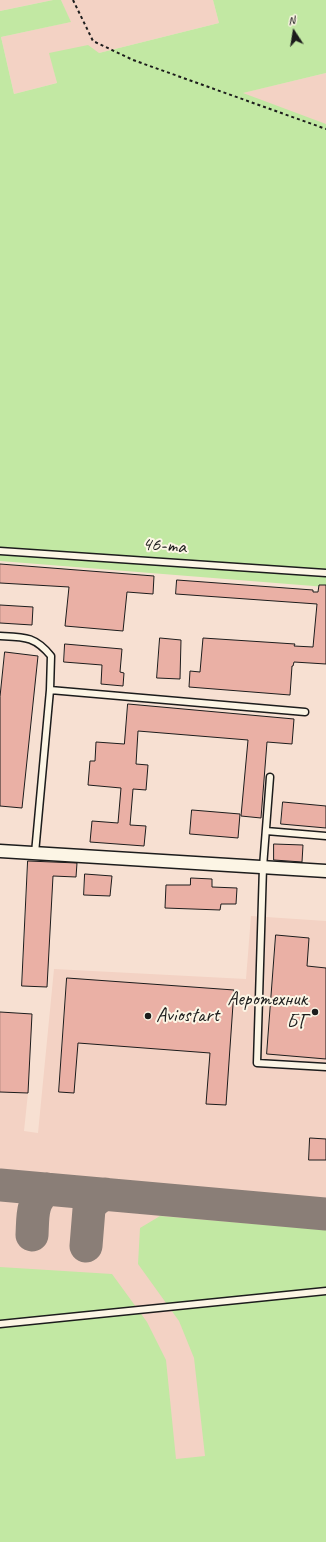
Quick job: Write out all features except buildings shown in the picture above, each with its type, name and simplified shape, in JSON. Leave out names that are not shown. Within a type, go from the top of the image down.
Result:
[{"type":"street","points":[[0,851],[326,871]]},
{"type":"lane","name":"46-та","points":[[0,551],[326,573]]},
{"type":"lane","points":[[0,636],[24,637],[42,644],[51,656],[50,690],[35,853]]},
{"type":"lane","points":[[50,690],[305,712]]},
{"type":"lane","points":[[270,777],[263,867],[257,1063],[326,1067]]},
{"type":"lane","points":[[266,831],[326,836]]},
{"type":"lane","points":[[0,1324],[326,1290]]},
{"type":"path","points":[[73,0],[93,41],[133,60],[326,129]]},
{"type":"shaded area","points":[[0,0],[53,0],[0,11]]},
{"type":"shaded area","points":[[61,0],[213,0],[219,23],[99,53],[50,53],[57,83],[14,94],[1,37],[70,22]]},
{"type":"shaded area","points":[[326,73],[326,128],[242,93]]},
{"type":"shaded area","points":[[251,916],[326,921],[326,1542],[0,1542],[0,1092],[28,1093],[24,1131],[38,1133],[54,969],[246,979]]},
{"type":"green space","points":[[53,0],[61,0],[71,22],[1,37],[14,94],[57,83],[49,53],[88,45],[99,53],[219,23],[213,0],[326,0],[326,73],[243,93],[326,124],[326,587],[0,561],[0,11]]},
{"type":"green space","points":[[160,1216],[326,1230],[326,1542],[0,1542],[0,1267],[112,1274],[147,1322],[166,1360],[176,1459],[205,1456],[194,1358],[179,1321],[138,1264],[140,1228]]},
{"type":"taxiway","points":[[0,1185],[326,1214]]},
{"type":"taxiway","points":[[32,1235],[35,1204],[47,1189]]},
{"type":"taxiway","points":[[86,1246],[90,1206],[98,1198],[105,1194]]},
{"type":"place","name":"Аеротехник БГ","points":[[315,1012]]},
{"type":"place","name":"Aviostart","points":[[148,1016]]}]
